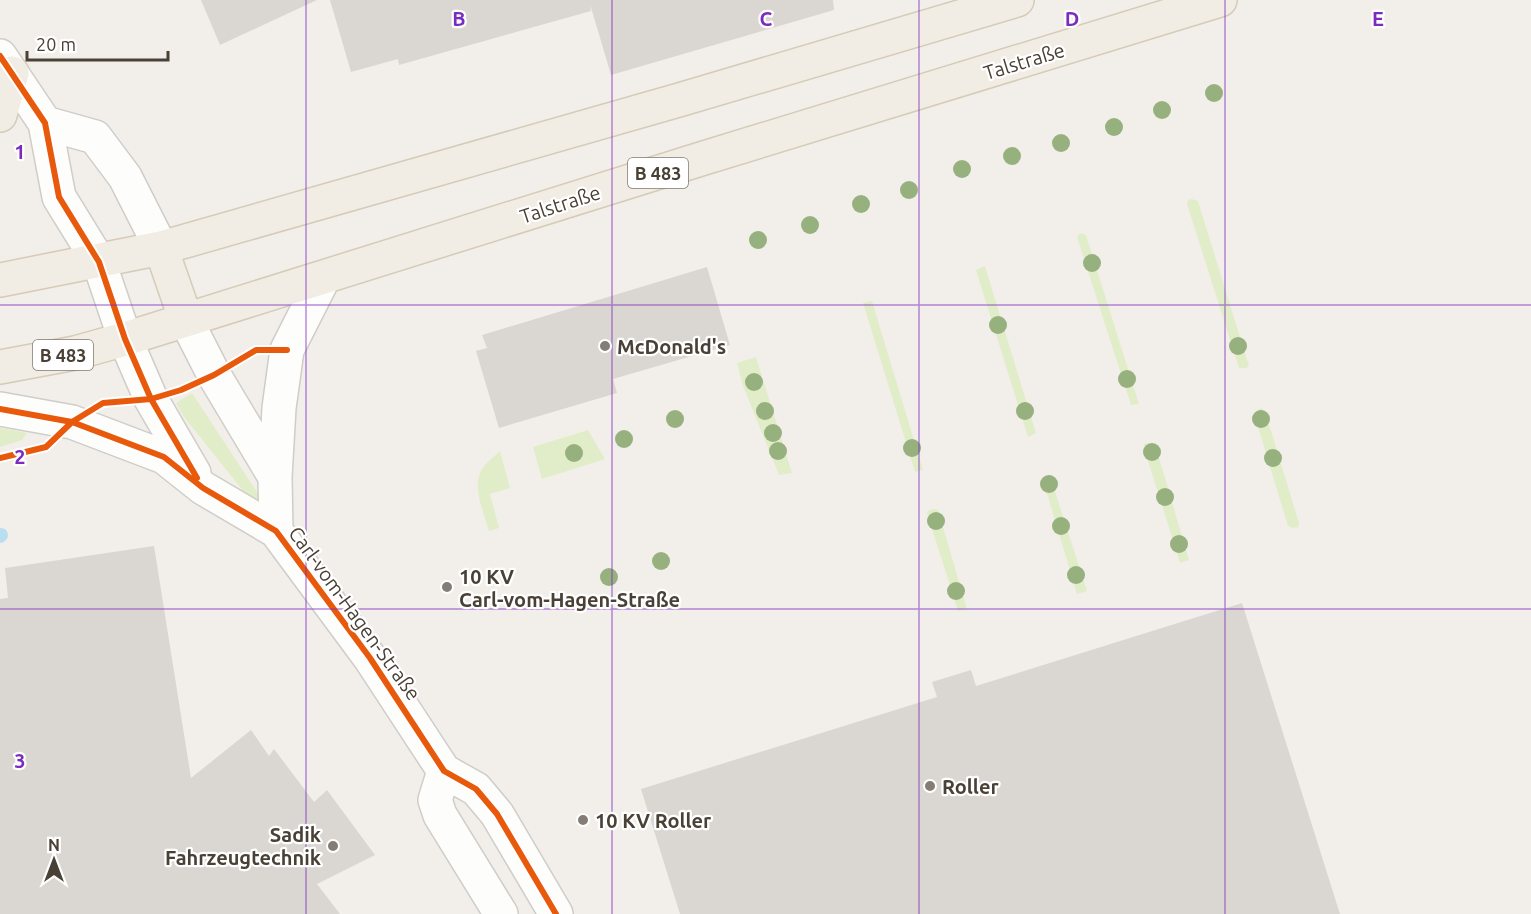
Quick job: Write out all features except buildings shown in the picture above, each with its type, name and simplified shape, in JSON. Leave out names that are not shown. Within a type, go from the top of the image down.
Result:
[{"type":"main road","points":[[0,280],[161,248],[679,100],[1017,0]]},
{"type":"main road","name":"Talstraße","points":[[0,368],[75,353],[126,339],[1220,0]]},
{"type":"main road","points":[[0,115],[6,64]]},
{"type":"main road","points":[[161,248],[186,320]]},
{"type":"street","points":[[6,64],[45,123],[96,137],[125,177],[161,248]]},
{"type":"street","name":"Carl-vom-Hagen-Straße","points":[[45,123],[59,197],[99,262],[126,339],[151,399],[203,488],[276,531],[370,658],[444,771],[476,789],[497,814],[555,914]]},
{"type":"street","points":[[275,477],[279,408],[287,350],[323,279]]},
{"type":"street","name":"Carl-vom-Hagen-Straße","points":[[186,320],[214,375],[275,477],[276,531]]},
{"type":"street","points":[[0,409],[72,422],[164,457],[203,488]]},
{"type":"street","points":[[444,771],[435,800],[440,815],[501,914]]},
{"type":"green space","points":[[1188,200],[1198,201],[1249,366],[1246,368],[1239,368],[1187,204]]},
{"type":"green space","points":[[1080,233],[1086,235],[1139,404],[1131,405],[1077,237]]},
{"type":"green space","points":[[985,266],[1036,433],[1028,437],[976,270]]},
{"type":"green space","points":[[872,301],[923,470],[915,472],[863,303]]},
{"type":"green space","points":[[756,357],[792,473],[779,475],[743,386],[737,363]]},
{"type":"green space","points":[[192,393],[261,498],[252,502],[184,417],[176,403]]},
{"type":"green space","points":[[1261,408],[1265,411],[1299,523],[1298,527],[1288,526],[1254,414]]},
{"type":"green space","points":[[0,428],[27,433],[22,440],[0,447]]},
{"type":"green space","points":[[588,430],[605,459],[542,479],[533,447]]},
{"type":"green space","points":[[1144,444],[1155,444],[1189,560],[1180,563],[1144,448]]},
{"type":"green space","points":[[500,451],[510,488],[490,494],[499,528],[489,531],[479,498],[478,480],[485,465]]},
{"type":"green space","points":[[1050,476],[1087,591],[1077,594],[1043,480],[1043,477]]},
{"type":"green space","points":[[938,510],[967,609],[958,611],[927,513]]},
{"type":"cycle path","points":[[0,56],[45,123],[59,197],[99,262],[125,339],[151,399],[197,478]]},
{"type":"cycle path","points":[[0,458],[46,447],[72,422],[103,403],[151,399],[181,390],[214,375],[256,350],[287,350]]},
{"type":"cycle path","points":[[0,409],[72,422],[164,457],[203,488],[276,531],[370,658],[444,771],[476,789],[497,814],[556,914]]},
{"type":"place","name":"McDonald's","points":[[605,346]]},
{"type":"place","name":"10 KV Carl-vom-Hagen-Straße","points":[[447,587]]},
{"type":"place","name":"Roller","points":[[930,786]]},
{"type":"place","name":"10 KV Roller","points":[[583,820]]},
{"type":"place","name":"Sadik Fahrzeugtechnik","points":[[333,846]]}]
